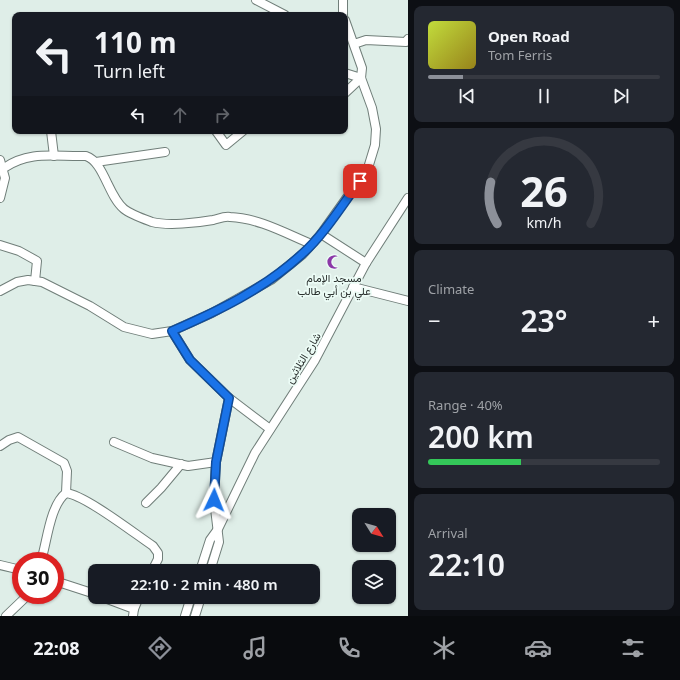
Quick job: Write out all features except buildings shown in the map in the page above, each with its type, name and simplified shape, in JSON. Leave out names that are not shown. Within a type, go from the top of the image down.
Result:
[{"type":"street","points":[[256,0],[279,12]]},
{"type":"street","points":[[343,0],[343,12]]},
{"type":"street","points":[[0,291],[17,282],[28,280],[42,282],[90,306],[124,327],[152,334],[172,331],[212,313],[271,280],[303,254],[321,234],[368,168],[375,145],[376,129],[372,108],[361,78],[362,68],[348,28]]},
{"type":"street","points":[[354,44],[366,40],[406,42],[408,39]]},
{"type":"street","points":[[348,74],[361,78]]},
{"type":"street","points":[[348,90],[361,78]]},
{"type":"street","points":[[51,134],[54,156]]},
{"type":"street","points":[[218,134],[226,145],[239,134]]},
{"type":"street","points":[[96,162],[165,152]]},
{"type":"street","points":[[0,198],[5,178],[2,164],[28,156],[86,156],[93,158],[96,162],[107,185],[124,209],[152,222],[180,223],[212,220],[228,216],[250,219],[311,244]]},
{"type":"street","name":"شارع الثلاثين","points":[[202,564],[210,540],[218,529],[242,478],[270,429],[315,360],[366,263],[408,200]]},
{"type":"street","points":[[321,234],[366,263]]},
{"type":"street","points":[[0,245],[19,251],[37,261],[35,281]]},
{"type":"street","points":[[354,287],[407,299]]},
{"type":"street","points":[[172,331],[190,360],[229,398],[270,429]]},
{"type":"street","points":[[218,529],[214,500],[216,462],[229,398]]},
{"type":"street","points":[[0,446],[18,437],[64,463],[67,471],[66,493],[62,496],[55,508],[43,552]]},
{"type":"street","points":[[114,442],[152,458],[188,466],[216,462]]},
{"type":"street","points":[[146,503],[181,464]]},
{"type":"street","points":[[66,493],[71,494],[98,509],[153,546],[158,552],[154,564]]},
{"type":"street","name":"شارع الثلاثين","points":[[212,564],[219,542],[218,529]]},
{"type":"street","points":[[0,565],[12,568]]},
{"type":"street","points":[[64,584],[88,592]]},
{"type":"street","points":[[6,616],[19,604]]},
{"type":"street","points":[[117,604],[134,612]]},
{"type":"street","points":[[185,616],[189,604]]},
{"type":"street","points":[[195,616],[199,604]]},
{"type":"place","name":"مسجد الإمام علي بن أبي طالب","points":[[334,262]]},
{"type":"route","points":[[214,500],[216,462],[224,416],[229,398],[190,360],[172,331],[212,313],[271,280],[303,254],[321,234],[360,181]]}]
